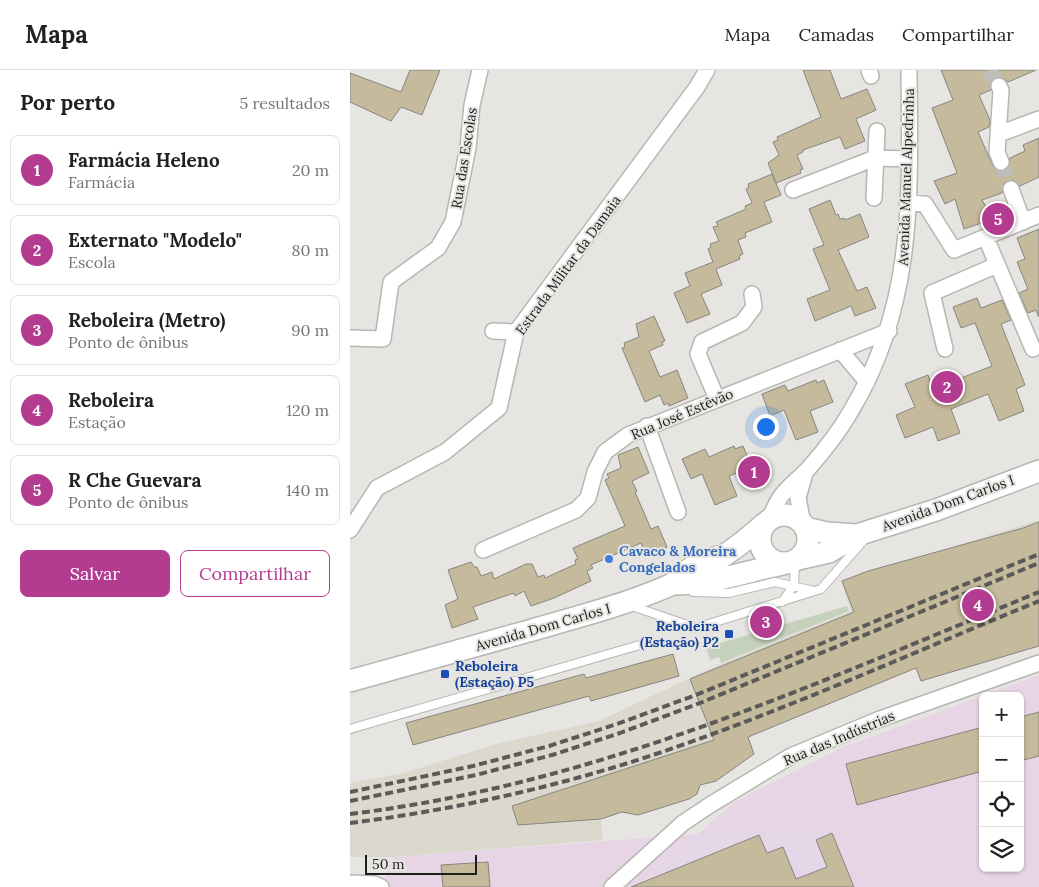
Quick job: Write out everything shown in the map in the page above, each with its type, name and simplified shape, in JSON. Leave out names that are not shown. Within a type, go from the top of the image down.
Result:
[{"type":"street","name":"Rua das Escolas","points":[[350,338],[383,339],[391,282],[438,248],[453,222],[468,148],[472,106],[480,70]]},
{"type":"street","name":"Estrada Militar da Damaia","points":[[350,530],[377,488],[445,452],[499,408],[516,332],[697,87],[706,70]]},
{"type":"street","name":"Avenida Manuel Alpedrinha","points":[[767,522],[776,502],[784,491],[807,470],[840,428],[867,382],[889,331],[901,280],[907,203],[909,70]]},
{"type":"street","points":[[999,86],[1001,90],[998,152],[1001,162]]},
{"type":"street","points":[[999,134],[1039,119]]},
{"type":"street","points":[[874,198],[877,131]]},
{"type":"street","points":[[793,190],[876,158],[908,159]]},
{"type":"street","points":[[1011,190],[1023,222]]},
{"type":"street","points":[[907,203],[925,204],[954,250],[1039,216]]},
{"type":"street","points":[[986,238],[1033,349]]},
{"type":"street","points":[[945,349],[932,293],[998,265]]},
{"type":"street","points":[[717,399],[698,354],[702,342],[742,323],[754,307],[752,294]]},
{"type":"street","points":[[493,331],[516,332]]},
{"type":"street","name":"Rua José Estêvão","points":[[483,550],[576,510],[588,498],[596,472],[605,452],[628,435],[889,331]]},
{"type":"street","points":[[840,350],[867,382]]},
{"type":"street","points":[[647,426],[678,512]]},
{"type":"street","name":"Avenida Manuel Alpedrinha","points":[[804,526],[798,498],[807,470]]},
{"type":"street","name":"Avenida Dom Carlos I","points":[[669,587],[705,584],[745,572],[830,552],[865,533],[936,510],[1039,470]]},
{"type":"street","points":[[776,516],[791,516],[804,526],[808,541],[806,548],[792,561],[768,559],[760,546],[760,531],[767,522],[776,516]]},
{"type":"street","name":"Avenida Dom Carlos I","points":[[350,681],[625,603],[669,587],[716,563],[767,522]]},
{"type":"street","name":"Avenida Dom Carlos I","points":[[804,526],[827,533],[865,533]]},
{"type":"street","name":"Rua das Indústrias","points":[[612,887],[683,823],[791,756],[880,719],[1039,663]]},
{"type":"street","points":[[350,882],[363,882],[381,887]]},
{"type":"lane","points":[[625,603],[696,628],[816,591],[828,583],[865,533]]},
{"type":"lane","points":[[782,602],[794,586],[792,561]]},
{"type":"lane","points":[[669,587],[722,594],[775,582],[816,591]]},
{"type":"lane","points":[[350,729],[650,642]]},
{"type":"shaded area","points":[[1039,520],[1039,646],[921,681],[916,668],[718,749],[518,825],[601,819],[603,840],[394,857],[350,857],[350,783],[404,773],[496,744],[599,721],[711,668],[851,611],[841,581]]},
{"type":"shaded area","points":[[1039,675],[1039,887],[363,887],[380,886],[394,857],[698,834],[734,802],[841,748],[979,697],[979,872],[1024,872],[1024,692],[993,692]]},
{"type":"shaded area","points":[[832,833],[854,887],[636,887],[699,834]]},
{"type":"green space","points":[[847,606],[849,611],[721,663],[719,657],[710,660],[706,647]]},
{"type":"building","points":[[410,70],[440,70],[422,115],[401,107],[391,121],[350,102],[350,73],[401,92]]},
{"type":"building","points":[[803,70],[830,70],[841,99],[867,89],[876,110],[856,119],[865,141],[845,149],[840,137],[803,150],[803,152],[797,155],[803,169],[800,170],[801,173],[776,183],[768,163],[779,155],[773,142],[778,140],[777,137],[821,117]]},
{"type":"building","points":[[941,70],[1036,70],[1008,82],[1000,77],[992,80],[991,90],[979,95],[990,120],[989,127],[978,132],[993,166],[1000,171],[1009,167],[1010,158],[1025,151],[1023,145],[1039,138],[1039,177],[1020,186],[1013,180],[1004,183],[1002,193],[982,200],[993,219],[964,229],[955,199],[945,204],[934,181],[957,173],[932,108],[953,100]]},
{"type":"building","points":[[772,174],[781,195],[764,202],[772,222],[745,233],[746,237],[738,240],[743,254],[739,256],[740,259],[716,269],[722,285],[701,294],[710,314],[687,323],[674,293],[690,286],[685,273],[713,262],[708,249],[711,247],[710,244],[719,241],[713,227],[718,226],[716,222],[746,209],[745,206],[752,203],[746,189],[749,187],[748,184]]},
{"type":"building","points":[[830,200],[836,215],[838,214],[840,219],[844,218],[845,220],[860,214],[869,237],[838,250],[857,291],[867,287],[876,308],[855,316],[851,306],[815,321],[807,299],[830,290],[813,249],[824,245],[809,209]]},
{"type":"building","points":[[1039,229],[1038,316],[1036,310],[1028,313],[1019,293],[1028,289],[1017,262],[1025,259],[1017,238]]},
{"type":"building","points":[[977,298],[981,308],[1002,300],[1011,320],[1001,324],[1025,385],[1016,389],[1024,411],[999,421],[988,394],[951,409],[960,433],[938,441],[933,427],[905,438],[896,415],[915,407],[905,384],[928,375],[933,389],[992,366],[975,323],[961,328],[953,307]]},
{"type":"building","points":[[654,316],[665,341],[662,342],[663,345],[649,351],[660,377],[677,370],[688,398],[669,406],[668,403],[664,405],[660,395],[645,402],[622,348],[625,347],[624,343],[639,337],[636,324]]},
{"type":"building","points":[[816,380],[817,383],[824,380],[833,402],[810,411],[818,432],[796,440],[784,410],[770,416],[762,394],[785,385],[788,391]]},
{"type":"building","points":[[734,446],[735,449],[743,446],[752,467],[729,476],[737,496],[715,505],[702,474],[691,479],[682,459],[705,449],[709,457]]},
{"type":"building","points":[[638,447],[649,473],[632,481],[637,491],[635,492],[651,529],[658,526],[667,547],[646,557],[641,543],[591,565],[593,568],[587,571],[591,581],[554,598],[531,606],[524,591],[515,596],[514,593],[473,607],[478,619],[452,628],[445,605],[458,599],[448,570],[471,562],[474,567],[477,567],[481,576],[492,572],[494,579],[526,564],[532,564],[538,577],[544,575],[545,578],[576,564],[575,560],[578,559],[573,548],[625,526],[605,480],[609,478],[607,474],[621,468],[618,455]]},
{"type":"building","points":[[1039,522],[1039,646],[921,681],[916,668],[748,737],[754,754],[716,781],[700,785],[697,794],[689,799],[638,815],[622,812],[601,819],[518,825],[512,806],[714,740],[690,679],[854,612],[842,581],[868,571]]},
{"type":"building","points":[[673,654],[679,676],[591,701],[589,696],[413,745],[406,723],[584,674],[586,678]]},
{"type":"building","points":[[1039,712],[1039,756],[1024,760],[1024,737],[1024,716]]},
{"type":"building","points":[[979,728],[979,772],[857,805],[846,764]]},
{"type":"building","points":[[832,833],[854,887],[631,887],[759,835],[767,853],[783,847],[796,879],[827,867],[816,840]]},
{"type":"building","points":[[488,862],[490,887],[443,887],[441,865]]},
{"type":"tunnel","points":[[989,70],[999,86]]},
{"type":"tunnel","points":[[1001,162],[1011,189]]},
{"type":"railway","points":[[350,792],[473,766],[549,746],[617,724],[696,695],[1039,554]]},
{"type":"railway","points":[[350,801],[476,775],[552,755],[620,733],[700,703],[1039,563]]},
{"type":"railway","points":[[350,814],[441,800],[530,780],[617,755],[702,727],[786,695],[1039,592]]},
{"type":"railway","points":[[350,823],[389,818],[504,796],[619,766],[753,719],[1039,601]]},
{"type":"place","name":"R Che Guevara","points":[[998,219]]},
{"type":"place","name":"Externato \"Modelo\"","points":[[947,387]]},
{"type":"place","name":"Farmácia Heleno","points":[[754,472]]},
{"type":"place","name":"Cavaco & Moreira Congelados","points":[[609,559]]},
{"type":"place","name":"Reboleira","points":[[978,605]]},
{"type":"place","name":"Reboleira (Metro)","points":[[766,622]]},
{"type":"place","name":"Reboleira (Estação) P2","points":[[729,634]]},
{"type":"place","name":"Reboleira (Estação) P5","points":[[445,674]]}]
